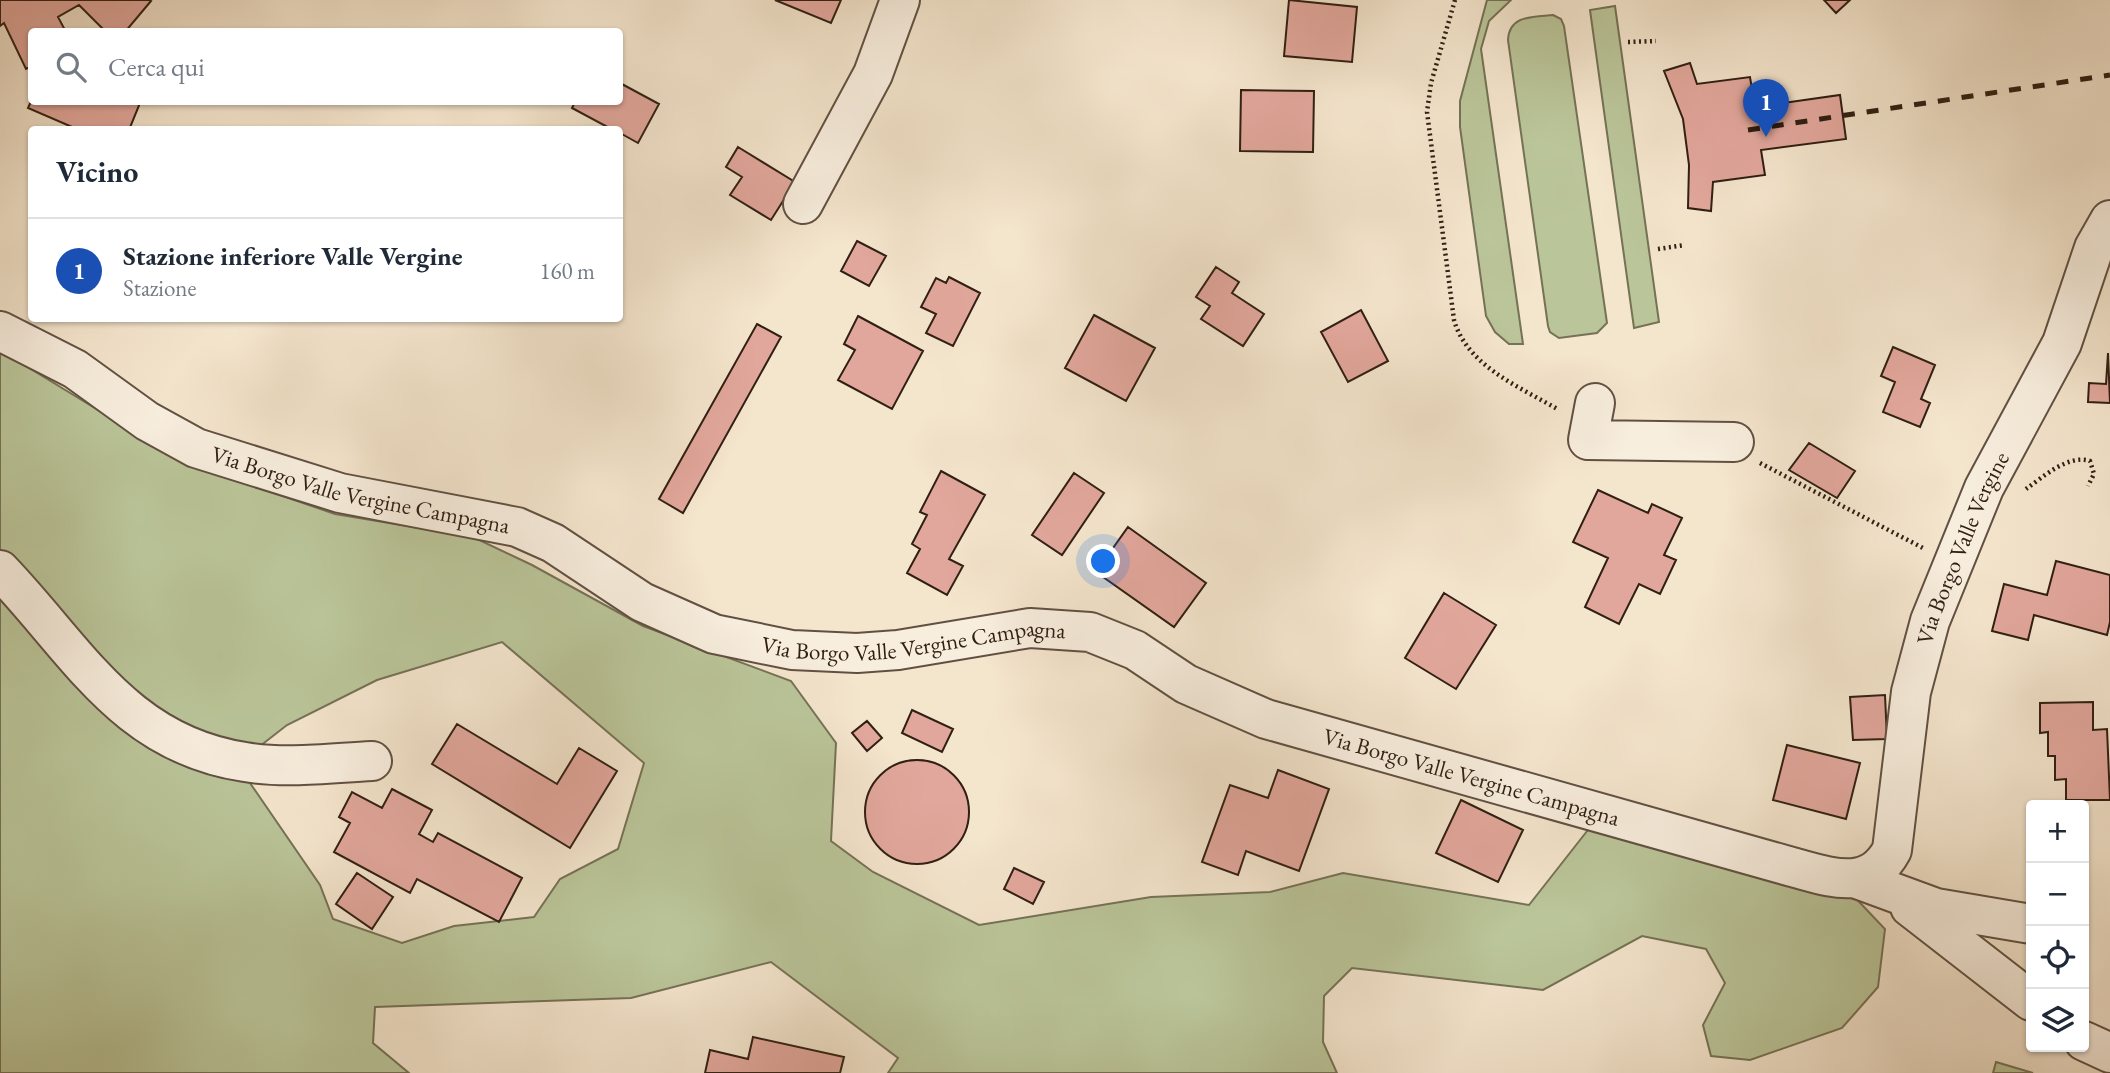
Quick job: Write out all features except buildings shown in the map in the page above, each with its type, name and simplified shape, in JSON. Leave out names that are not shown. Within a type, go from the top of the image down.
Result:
[{"type":"street","points":[[803,204],[873,74],[900,0]]},
{"type":"street","name":"Via Borgo Valle Vergine","points":[[1857,879],[1879,869],[1892,850],[1916,668],[1930,621],[1984,488],[2062,343],[2094,248],[2110,220]]},
{"type":"street","name":"Via Borgo Valle Vergine Campagna","points":[[0,331],[75,369],[147,421],[196,448],[340,493],[517,527],[553,543],[626,593],[671,617],[732,639],[792,650],[857,653],[898,650],[1030,628],[1090,632],[1121,642],[1206,695],[1274,722],[1792,867],[1834,878],[1857,879],[1891,893]]},
{"type":"street","points":[[1589,433],[1726,442]]},
{"type":"street","points":[[0,570],[106,691],[136,718],[155,730],[200,750],[245,762],[276,765],[372,761]]},
{"type":"street","points":[[1891,893],[1959,913],[2026,923]]},
{"type":"street","points":[[1891,893],[2026,997]]},
{"type":"street","points":[[2089,1043],[2110,1053]]},
{"type":"path","points":[[1455,0],[1431,83],[1427,113],[1458,332],[1475,357],[1566,415],[1589,433]]},
{"type":"path","points":[[1628,42],[1656,41]]},
{"type":"path","points":[[1658,249],[1685,245]]},
{"type":"path","points":[[1726,442],[1954,563]]},
{"type":"path","points":[[2021,492],[2064,464],[2082,458],[2090,461],[2094,474],[2088,486]]},
{"type":"green space","points":[[1487,0],[1511,0],[1489,21],[1481,49],[1523,344],[1509,344],[1495,332],[1486,316],[1460,127],[1460,101]]},
{"type":"green space","points":[[1615,6],[1659,322],[1634,328],[1590,10]]},
{"type":"green space","points":[[1553,15],[1561,19],[1564,26],[1607,323],[1597,333],[1559,338],[1550,332],[1548,326],[1508,40],[1509,32],[1517,22],[1530,17]]},
{"type":"green space","points":[[0,350],[98,410],[233,479],[335,514],[473,537],[532,565],[643,626],[791,681],[836,743],[831,841],[873,872],[979,925],[1151,897],[1270,892],[1343,873],[1529,905],[1591,826],[1845,887],[1885,929],[1878,987],[1842,1028],[1750,1060],[1711,1056],[1703,1025],[1725,983],[1706,949],[1642,936],[1543,990],[1352,968],[1324,996],[1323,1042],[1337,1073],[888,1073],[898,1058],[771,962],[631,998],[375,1007],[373,1043],[409,1073],[0,1073]],"holes":[[[502,642],[644,763],[618,849],[560,879],[534,917],[454,926],[402,943],[333,919],[320,885],[237,764],[287,725],[377,680]]]},
{"type":"green space","points":[[1996,1062],[2033,1073],[1993,1073]]},
{"type":"railway","points":[[1748,130],[2110,75]]},
{"type":"place","name":"Stazione inferiore Valle Vergine","points":[[1766,137]]}]
